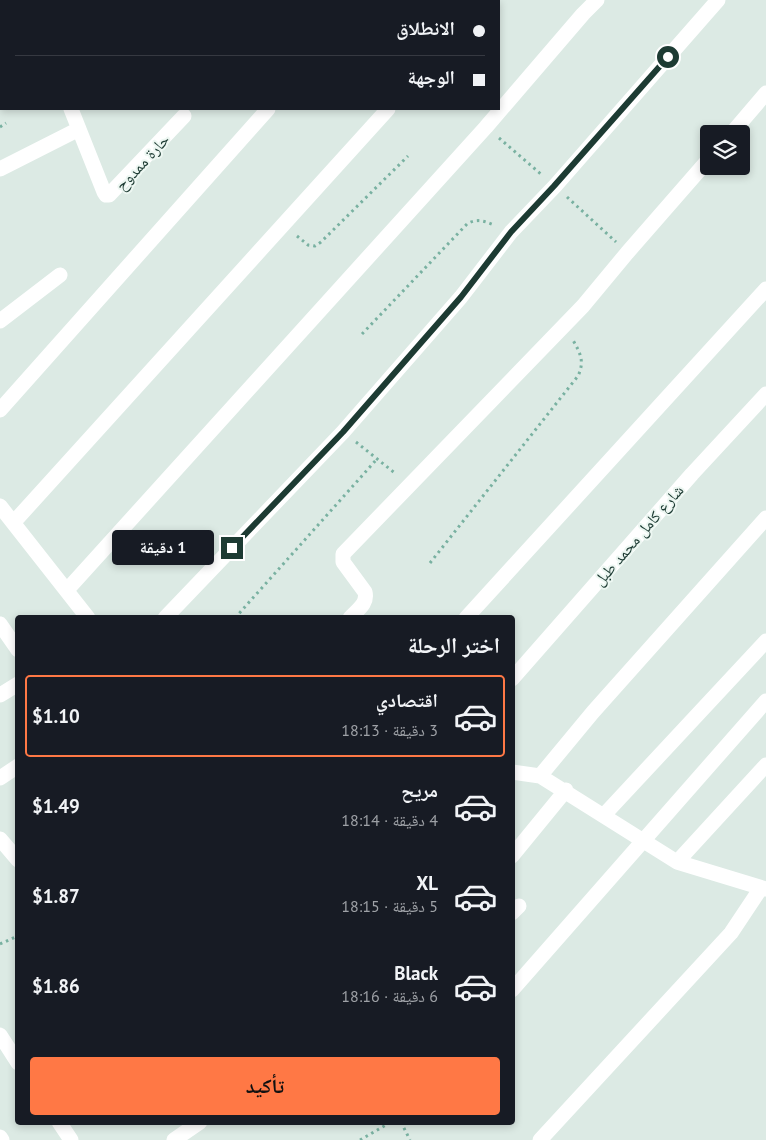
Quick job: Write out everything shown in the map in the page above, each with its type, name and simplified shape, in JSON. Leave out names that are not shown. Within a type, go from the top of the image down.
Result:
[{"type":"street","points":[[68,590],[486,127],[597,0]]},
{"type":"street","points":[[168,615],[343,432],[461,297],[511,232],[718,0]]},
{"type":"street","points":[[739,125],[766,93]]},
{"type":"street","points":[[0,168],[79,129],[71,110]]},
{"type":"street","points":[[0,410],[267,110]]},
{"type":"street","points":[[14,522],[387,110]]},
{"type":"street","name":"حارة ممدوح","points":[[79,129],[104,192],[106,195],[109,195],[184,116]]},
{"type":"street","points":[[353,615],[363,605],[366,592],[343,562],[343,554],[583,306],[627,252],[700,169]]},
{"type":"street","points":[[0,321],[60,275]]},
{"type":"street","points":[[469,615],[766,289]]},
{"type":"street","name":"شارع كامل محمد طبل","points":[[515,676],[686,481],[766,394]]},
{"type":"street","points":[[0,506],[86,615]]},
{"type":"street","points":[[540,776],[593,712],[766,518]]},
{"type":"street","points":[[0,624],[15,646]]},
{"type":"street","points":[[604,815],[766,641]]},
{"type":"street","points":[[0,695],[15,686]]},
{"type":"street","points":[[515,987],[766,701]]},
{"type":"street","points":[[677,862],[766,765]]},
{"type":"street","points":[[0,778],[15,768]]},
{"type":"street","points":[[515,772],[540,776],[566,790],[677,862],[763,888],[731,933],[540,1140]]},
{"type":"street","points":[[515,852],[566,790]]},
{"type":"street","points":[[0,838],[15,856]]},
{"type":"street","points":[[0,1035],[15,1058]]},
{"type":"street","points":[[61,1125],[71,1140]]},
{"type":"street","points":[[174,1140],[196,1125]]},
{"type":"path","points":[[0,126],[6,124]]},
{"type":"path","points":[[486,127],[627,252]]},
{"type":"path","points":[[283,224],[308,246],[315,246],[408,156]]},
{"type":"path","points":[[362,334],[467,224],[473,220],[481,220],[511,232]]},
{"type":"path","points":[[430,563],[578,376],[582,368],[581,355],[564,326]]},
{"type":"path","points":[[343,432],[410,486]]},
{"type":"path","points":[[238,615],[377,459]]},
{"type":"path","points":[[0,944],[15,937]]},
{"type":"path","points":[[360,1140],[386,1125]]},
{"type":"path","points":[[402,1125],[410,1140]]},
{"type":"route","points":[[232,548],[343,432],[461,297],[511,232],[668,57]]}]
